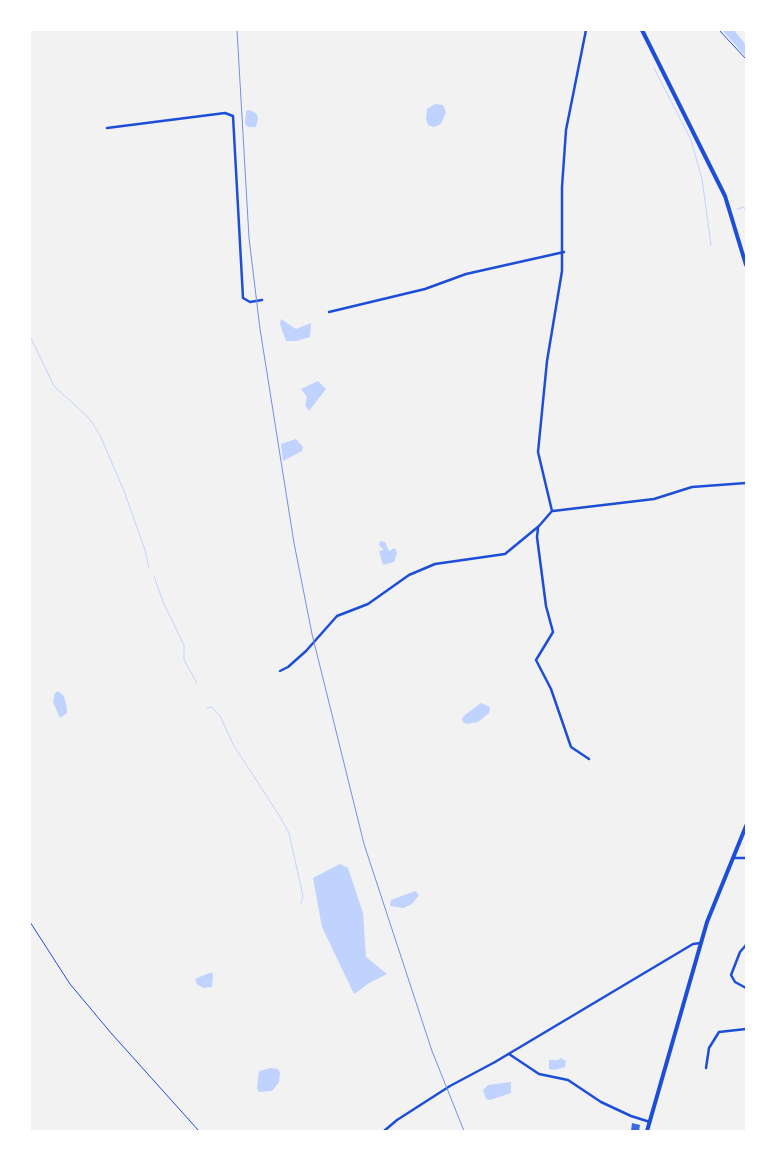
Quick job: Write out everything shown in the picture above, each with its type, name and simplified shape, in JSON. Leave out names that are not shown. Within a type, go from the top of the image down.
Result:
[{"type":"highway","points":[[642,30],[725,196],[746,265]]},
{"type":"highway","points":[[648,1131],[710,914],[746,826]]},
{"type":"street","points":[[552,511],[538,452],[547,361],[564,252],[562,187],[566,130],[586,30]]},
{"type":"street","points":[[108,128],[226,113],[233,116],[243,298],[250,302],[262,300]]},
{"type":"street","points":[[329,312],[425,288],[466,274],[564,252]]},
{"type":"street","points":[[280,671],[288,667],[306,651],[337,616],[368,604],[409,575],[435,564],[449,560],[487,558],[505,554],[539,526],[552,511],[654,499],[692,487],[746,483]]},
{"type":"street","points":[[539,526],[537,537],[546,606],[553,632],[536,660],[551,689],[571,747],[589,759]]},
{"type":"street","points":[[733,858],[746,858]]},
{"type":"street","points":[[384,1131],[450,1086],[509,1054],[693,944],[701,943]]},
{"type":"street","points":[[746,945],[740,952],[731,974],[735,982],[746,988]]},
{"type":"street","points":[[706,1068],[710,1048],[719,1032],[735,1029],[746,1030]]},
{"type":"street","points":[[509,1054],[539,1074],[568,1080],[602,1102],[631,1116],[650,1122]]},
{"type":"path","points":[[719,30],[746,58]]},
{"type":"path","points":[[30,922],[70,984],[111,1033],[200,1131]]},
{"type":"water","points":[[722,30],[734,30],[746,45],[746,57]]},
{"type":"water","points":[[435,104],[443,105],[446,112],[441,124],[434,127],[428,125],[426,119],[427,109]]},
{"type":"water","points":[[249,110],[256,113],[258,118],[256,127],[248,127],[245,124],[246,111]]},
{"type":"water","points":[[281,319],[296,329],[311,323],[310,337],[296,341],[286,341],[280,324]]},
{"type":"water","points":[[318,381],[326,389],[309,411],[305,405],[307,397],[301,389]]},
{"type":"water","points":[[296,439],[303,447],[302,451],[283,461],[281,444]]},
{"type":"water","points":[[380,541],[385,542],[389,551],[395,548],[397,553],[394,562],[383,565],[379,551],[384,550],[379,545]]},
{"type":"water","points":[[58,691],[64,696],[67,708],[67,713],[60,718],[53,702],[55,693]]},
{"type":"water","points":[[481,703],[490,707],[489,713],[478,722],[466,724],[463,722],[462,718]]},
{"type":"water","points":[[340,864],[348,868],[363,913],[366,957],[387,974],[354,994],[322,927],[313,878]]},
{"type":"water","points":[[415,891],[419,895],[412,904],[403,908],[390,906],[391,900]]},
{"type":"water","points":[[213,973],[212,987],[203,988],[197,984],[195,979]]},
{"type":"water","points":[[561,1058],[566,1061],[565,1067],[555,1070],[549,1069],[549,1060]]},
{"type":"water","points":[[270,1068],[278,1069],[280,1073],[279,1082],[272,1091],[259,1092],[257,1089],[259,1071]]},
{"type":"water","points":[[511,1082],[511,1093],[490,1100],[486,1099],[483,1090],[488,1085]]},
{"type":"building","points":[[632,1123],[640,1125],[639,1131],[631,1131]]},
{"type":"waterway","points":[[654,68],[691,140],[702,179],[711,245]]},
{"type":"waterway","points":[[737,209],[744,207],[746,211]]},
{"type":"waterway","points":[[30,336],[54,386],[89,418],[100,435],[124,491],[145,550],[149,568]]},
{"type":"waterway","points":[[154,576],[163,602],[184,645],[184,660],[197,683]]},
{"type":"waterway","points":[[207,708],[212,707],[220,716],[234,746],[289,833],[303,896],[301,904]]},
{"type":"railway","points":[[237,30],[249,238],[260,329],[294,543],[312,634],[364,844],[432,1051],[464,1131]]}]
